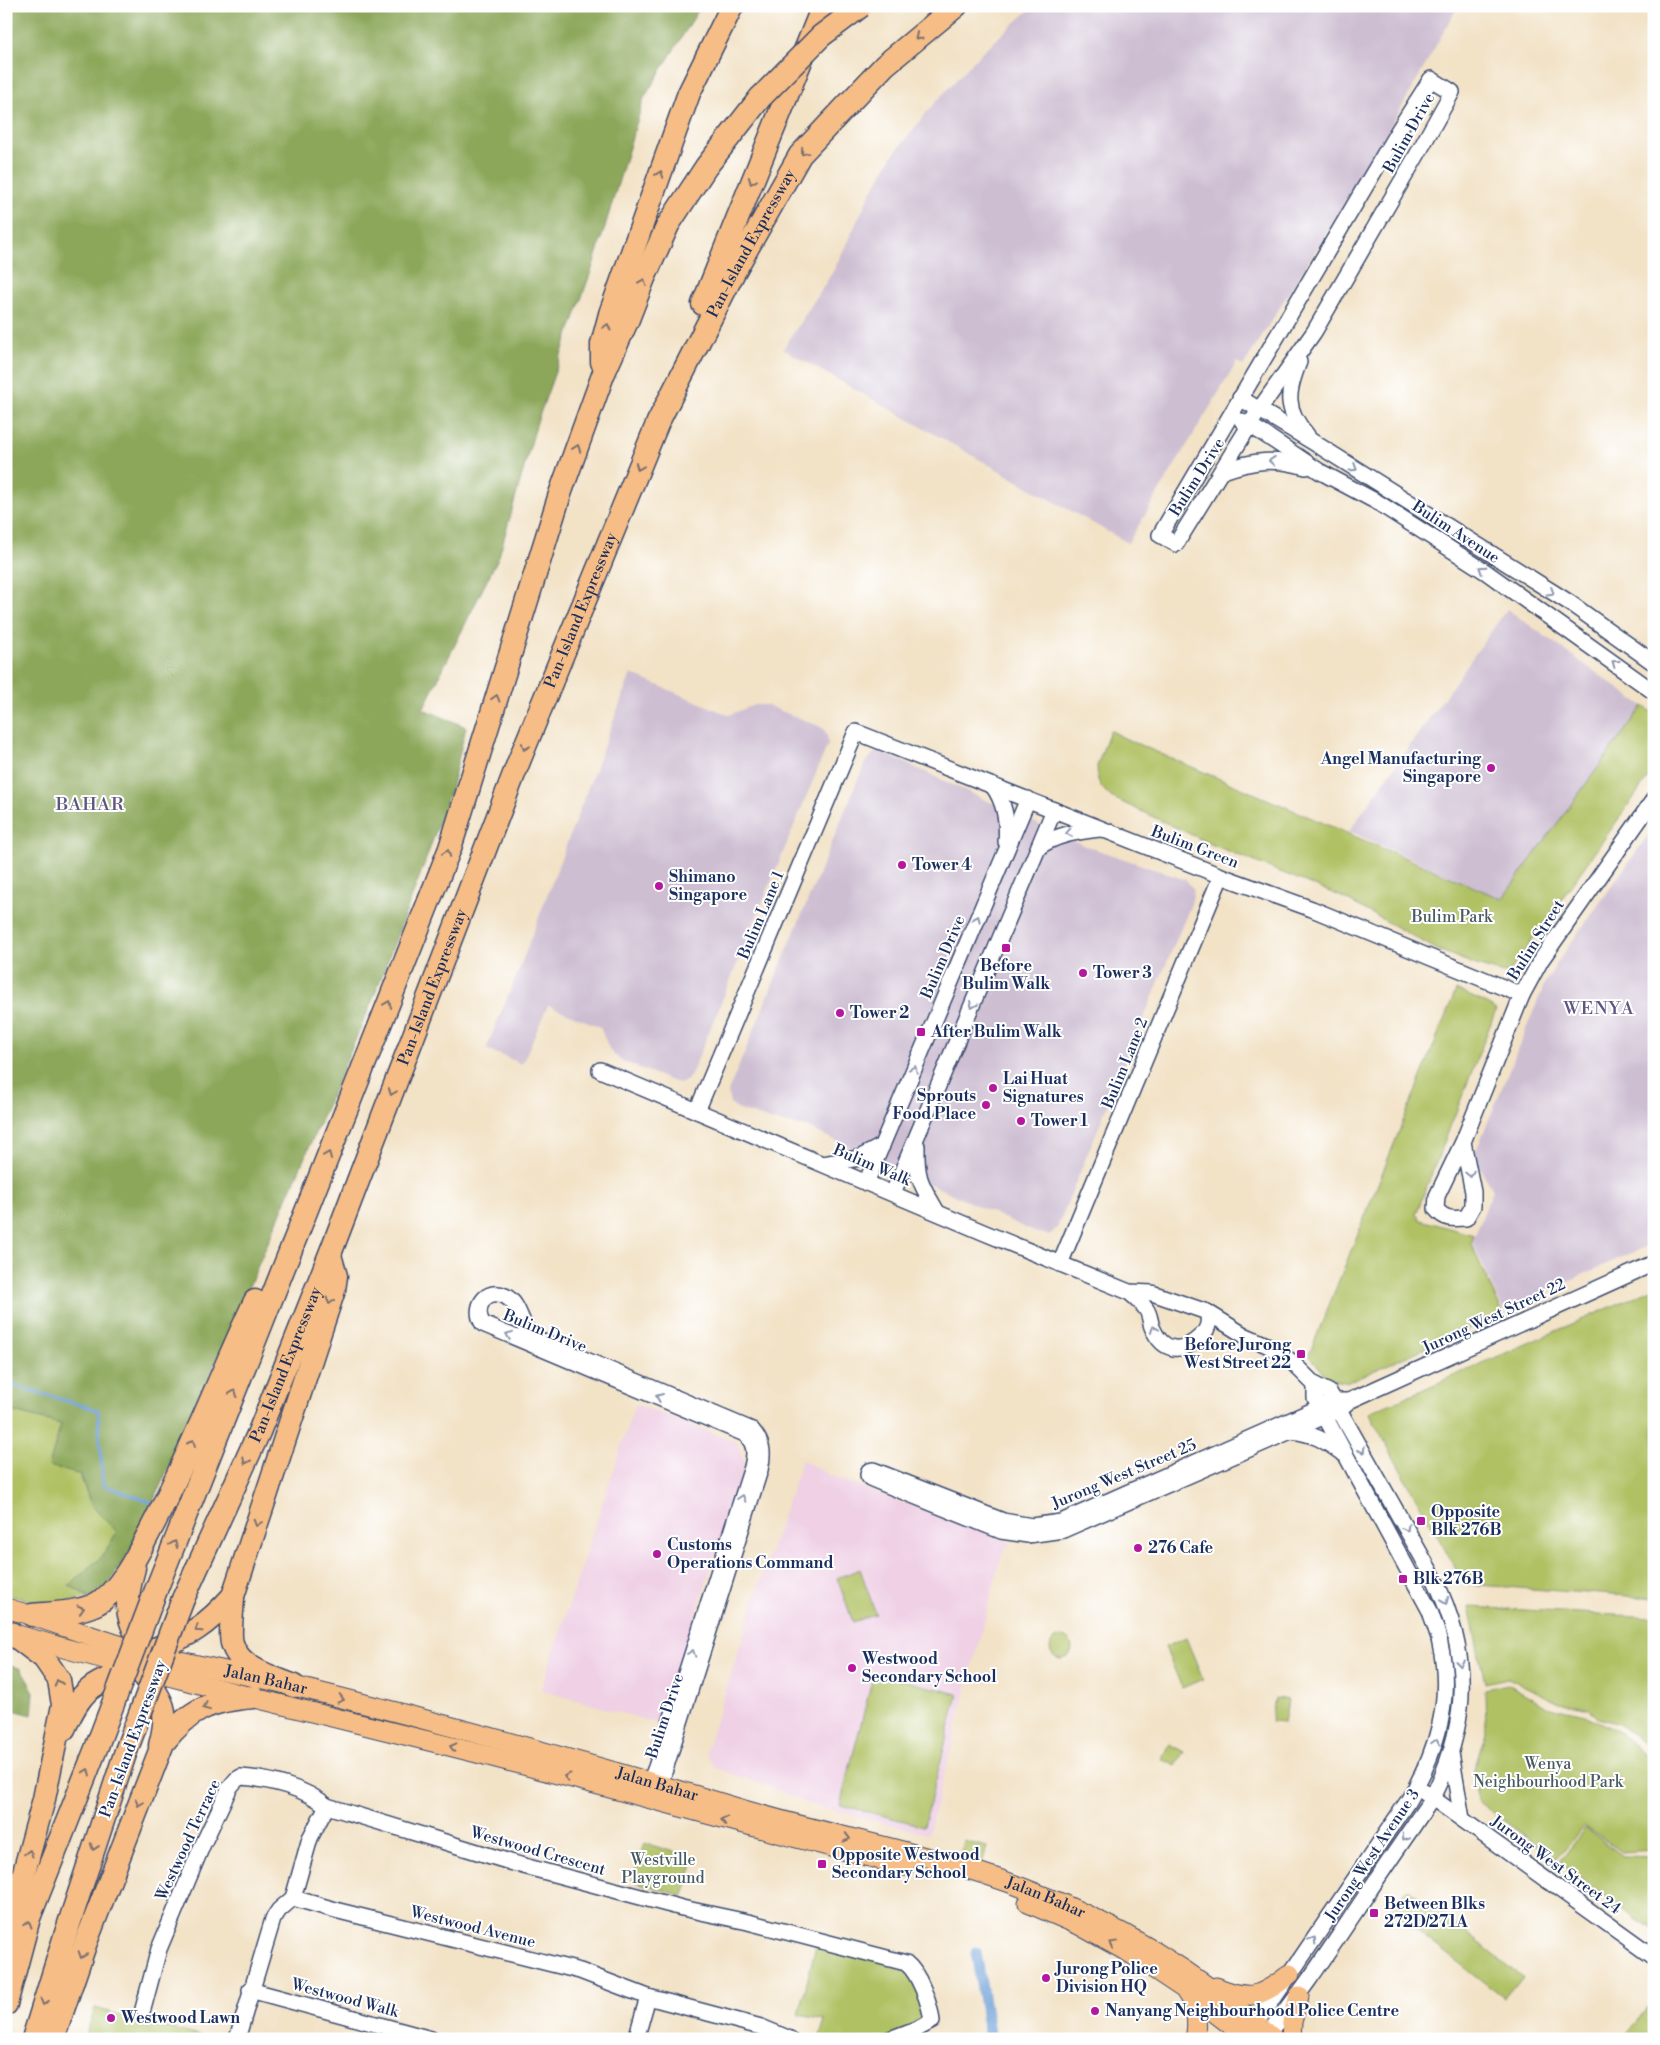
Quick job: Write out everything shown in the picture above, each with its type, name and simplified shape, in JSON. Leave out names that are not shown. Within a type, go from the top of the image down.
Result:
[{"type":"highway","points":[[604,375],[602,344],[610,314],[689,93],[732,6]]},
{"type":"highway","points":[[658,422],[734,225],[823,6]]},
{"type":"highway","name":"Pan-Island Expressway","points":[[6,2004],[29,1918],[156,1590],[450,848],[560,494],[604,375],[644,278],[668,225],[706,166],[760,98],[821,36],[861,6]]},
{"type":"highway","name":"Pan-Island Expressway","points":[[33,2039],[64,1938],[126,1751],[183,1599],[259,1432],[330,1254],[519,760],[658,422],[735,270],[800,155],[885,65],[956,6]]},
{"type":"highway","points":[[32,1615],[74,1611],[96,1604],[120,1581],[173,1488],[279,1250],[310,1201]]},
{"type":"highway","points":[[294,1686],[252,1668],[241,1659],[232,1643],[233,1596],[334,1290],[336,1276],[330,1254]]},
{"type":"highway","points":[[138,1552],[127,1591],[128,1613],[143,1661],[165,1711],[165,1725],[157,1758]]},
{"type":"highway","points":[[55,1748],[68,1722],[88,1690],[184,1638],[210,1621],[233,1596]]},
{"type":"highway","points":[[6,1952],[15,1905],[44,1799],[63,1705],[59,1680],[44,1658],[9,1632]]},
{"type":"highway","points":[[53,2039],[86,1942],[163,1743],[184,1719],[198,1711],[228,1700],[254,1697]]},
{"type":"main road","name":"Jalan Bahar","points":[[6,1608],[32,1615],[143,1661],[254,1697],[500,1759],[771,1833],[974,1884],[1023,1901],[1079,1925],[1133,1955],[1255,2035]]},
{"type":"main road","name":"Jalan Bahar","points":[[9,1632],[143,1661],[294,1686],[501,1740],[772,1818],[973,1871],[1071,1907],[1168,1958],[1201,1981],[1255,2035]]},
{"type":"main road","points":[[500,1759],[508,1756],[511,1749],[501,1740]]},
{"type":"main road","points":[[1201,1981],[1229,1992],[1254,1995],[1263,1993],[1290,1974]]},
{"type":"main road","points":[[1184,1989],[1197,2014],[1195,2039]]},
{"type":"main road","points":[[1291,2039],[1292,2022],[1299,1996]]},
{"type":"street","name":"Bulim Drive","points":[[1431,79],[1452,92],[1413,163],[1314,332],[1259,410],[1176,544],[1160,535],[1240,398],[1398,131],[1431,79]]},
{"type":"street","points":[[1313,442],[1298,425],[1292,413],[1290,385],[1314,332]]},
{"type":"street","name":"Bulim Avenue","points":[[1240,398],[1570,603],[1654,663]]},
{"type":"street","name":"Bulim Avenue","points":[[1230,415],[1319,470],[1377,502],[1486,572],[1654,692]]},
{"type":"street","points":[[1222,471],[1248,462],[1264,460],[1288,462],[1319,470]]},
{"type":"street","name":"Bulim Green","points":[[856,732],[1221,876],[1312,909],[1522,995]]},
{"type":"street","name":"Bulim Lane 1","points":[[697,1111],[856,732]]},
{"type":"street","points":[[992,786],[999,795],[1007,826],[1005,853]]},
{"type":"street","name":"Bulim Street","points":[[1464,1142],[1522,995],[1541,960],[1654,799]]},
{"type":"street","name":"Bulim Drive","points":[[866,1183],[1028,800]]},
{"type":"street","points":[[893,1193],[1054,810]]},
{"type":"street","points":[[1039,846],[1050,839],[1062,835],[1103,829]]},
{"type":"street","name":"Bulim Lane 2","points":[[1060,1264],[1221,876]]},
{"type":"street","name":"Bulim Walk","points":[[600,1070],[1130,1292],[1152,1293],[1207,1312],[1244,1335],[1269,1346],[1292,1362],[1315,1385],[1315,1398],[1333,1407]]},
{"type":"street","points":[[918,1137],[917,1168],[919,1180],[937,1212]]},
{"type":"street","points":[[823,1164],[859,1158],[882,1146]]},
{"type":"street","name":"Jurong West Street 22","points":[[1333,1407],[1654,1263]]},
{"type":"street","name":"Bulim Walk","points":[[1130,1292],[1147,1310],[1151,1326],[1159,1342],[1173,1349],[1191,1345],[1205,1332],[1244,1335]]},
{"type":"street","name":"Bulim Drive","points":[[494,1294],[505,1296],[515,1304],[528,1332],[540,1341],[752,1430],[762,1447],[763,1456],[760,1470],[655,1783],[656,1767],[752,1467],[754,1446],[751,1439],[745,1434],[483,1324],[479,1318],[478,1308],[488,1296],[494,1294]]},
{"type":"street","points":[[1205,1332],[1210,1321],[1207,1312]]},
{"type":"street","name":"Jurong West Street 25","points":[[1333,1407],[1289,1431],[1063,1530],[1040,1534],[1017,1534],[1001,1531],[877,1481],[868,1475],[869,1471],[873,1470],[1003,1521],[1032,1526],[1045,1526],[1061,1522],[1333,1407]]},
{"type":"street","name":"Jurong West Avenue 3","points":[[1255,2035],[1290,1974],[1417,1787],[1436,1746],[1443,1709],[1444,1679],[1440,1644],[1430,1611],[1417,1583],[1345,1456],[1333,1407]]},
{"type":"street","name":"Jurong West Avenue 3","points":[[1255,2035],[1299,1996],[1433,1798],[1451,1753],[1460,1709],[1462,1687],[1457,1639],[1446,1602],[1333,1407]]},
{"type":"street","points":[[1289,1431],[1303,1432],[1322,1438],[1345,1456]]},
{"type":"street","points":[[1451,1753],[1462,1819]]},
{"type":"street","name":"Westwood Terrace","points":[[143,2008],[159,1949],[202,1846],[230,1787],[236,1780],[241,1777],[248,1777],[308,1792],[327,1806]]},
{"type":"street","name":"Jurong West Street 24","points":[[1417,1787],[1654,1957]]},
{"type":"street","points":[[237,2039],[250,1990],[273,1918],[293,1898],[310,1838],[327,1806]]},
{"type":"street","name":"Westwood Crescent","points":[[327,1806],[402,1830],[680,1908],[748,1922],[906,1963],[911,1967],[929,2003],[932,2021],[890,2039]]},
{"type":"street","name":"Westwood Avenue","points":[[293,1898],[339,1912],[580,1971],[648,1997],[761,2027],[790,2039]]},
{"type":"street","name":"Westwood Walk","points":[[250,1990],[431,2039]]},
{"type":"street","points":[[636,2039],[648,1997]]},
{"type":"shaded area","points":[[1034,6],[1458,6],[1399,112],[1334,221],[1243,366],[1237,362],[1128,543],[783,349],[834,270],[869,196],[893,155],[932,106],[982,52]]},
{"type":"shaded area","points":[[1507,609],[1643,706],[1502,899],[1349,831]]},
{"type":"shaded area","name":"Shimano Singapore","points":[[631,674],[729,715],[754,705],[766,705],[819,726],[824,729],[827,735],[828,744],[691,1075],[687,1080],[680,1083],[620,1060],[610,1051],[600,1027],[548,1005],[522,1064],[486,1049],[520,967]]},
{"type":"shaded area","points":[[880,751],[1083,845],[1186,880],[1194,890],[1191,904],[1057,1228],[1049,1235],[1034,1232],[806,1127],[773,1121],[737,1109],[730,1104],[728,1092],[864,765],[873,754]]},
{"type":"shaded area","points":[[1649,834],[1654,837],[1654,1243],[1503,1310],[1472,1242],[1493,1190],[1478,1164],[1476,1151],[1545,983],[1561,957]]},
{"type":"shaded area","name":"Customs Operations Command","points":[[635,1404],[737,1442],[745,1465],[660,1724],[541,1690]]},
{"type":"shaded area","name":"Westwood Secondary School","points":[[802,1460],[829,1475],[1011,1543],[1001,1557],[930,1829],[927,1834],[805,1803],[776,1789],[715,1768],[706,1752],[765,1567]]},
{"type":"green space","points":[[6,6],[701,6],[644,98],[593,266],[537,422],[499,556],[423,709],[466,727],[452,785],[373,999],[225,1342],[135,1542],[110,1582],[90,1598],[69,1585],[102,1557],[117,1532],[91,1505],[81,1475],[49,1466],[61,1424],[6,1410]]},
{"type":"green space","name":"Bulim Park","points":[[1643,706],[1654,713],[1654,769],[1508,974],[1476,965],[1436,949],[1340,896],[1213,845],[1111,797],[1102,788],[1098,780],[1097,766],[1110,730],[1126,739],[1502,899]]},
{"type":"green space","points":[[1456,990],[1486,1003],[1496,1010],[1416,1214],[1420,1220],[1474,1235],[1471,1244],[1503,1314],[1348,1382],[1328,1378],[1309,1355]]},
{"type":"green space","points":[[1654,1288],[1654,1598],[1464,1584],[1369,1413]]},
{"type":"green space","points":[[6,1410],[61,1424],[91,1505],[117,1532],[102,1557],[69,1585],[90,1598],[47,1604],[6,1595]]},
{"type":"green space","points":[[860,1569],[876,1614],[853,1622],[837,1578]]},
{"type":"green space","points":[[1469,1607],[1654,1617],[1654,1752],[1619,1724],[1598,1718],[1590,1709],[1560,1703],[1508,1678],[1485,1683]]},
{"type":"green space","points":[[1061,1637],[1071,1644],[1072,1648],[1065,1658],[1061,1659],[1051,1652],[1050,1648],[1057,1638]]},
{"type":"green space","points":[[1186,1638],[1203,1679],[1182,1688],[1165,1647]]},
{"type":"green space","points":[[6,1663],[21,1669],[34,1692],[32,1715],[6,1708]]},
{"type":"green space","points":[[874,1673],[958,1694],[924,1826],[840,1805]]},
{"type":"green space","name":"Wenya Neighbourhood Park","points":[[1508,1684],[1546,1706],[1585,1715],[1619,1732],[1654,1762],[1654,1850],[1622,1852],[1584,1826],[1556,1859],[1477,1801],[1474,1770],[1486,1731],[1485,1689]]},
{"type":"green space","points":[[1275,1698],[1288,1700],[1284,1723],[1271,1722]]},
{"type":"green space","points":[[1169,1744],[1184,1752],[1176,1766],[1161,1759]]},
{"type":"green space","points":[[1585,1828],[1623,1856],[1654,1857],[1654,1931],[1558,1863]]},
{"type":"green space","points":[[964,1841],[987,1847],[980,1870],[958,1863]]},
{"type":"green space","name":"Westville Playground","points":[[644,1843],[695,1858],[683,1896],[632,1881]]},
{"type":"green space","points":[[1407,1888],[1522,1976],[1504,1998],[1390,1910]]},
{"type":"green space","points":[[817,1941],[904,1962],[932,2021],[890,2039],[819,2039],[825,2020],[799,2015]]},
{"type":"green space","points":[[1654,2000],[1654,2039],[1622,2039]]},
{"type":"green space","name":"Westwood Lawn","points":[[95,2008],[211,2039],[88,2039],[85,2038]]},
{"type":"waterway","points":[[6,1383],[98,1410],[103,1485],[153,1503]]},
{"type":"waterway","points":[[976,1952],[990,2039]]},
{"type":"place","name":"Angel Manufacturing Singapore","points":[[1491,768]]},
{"type":"place","name":"Tower 4","points":[[902,865]]},
{"type":"place","name":"Shimano Singapore","points":[[659,886]]},
{"type":"place","name":"Before Bulim Walk","points":[[1006,948]]},
{"type":"place","name":"Tower 3","points":[[1083,973]]},
{"type":"place","name":"Tower 2","points":[[840,1013]]},
{"type":"place","name":"After Bulim Walk","points":[[921,1032]]},
{"type":"place","name":"Lai Huat Signatures","points":[[993,1088]]},
{"type":"place","name":"Sprouts Food Place","points":[[986,1105]]},
{"type":"place","name":"Tower 1","points":[[1021,1121]]},
{"type":"place","name":"Before Jurong West Street 22","points":[[1301,1354]]},
{"type":"place","name":"Opposite Blk 276B","points":[[1421,1521]]},
{"type":"place","name":"276 Cafe","points":[[1138,1548]]},
{"type":"place","name":"Customs Operations Command","points":[[657,1554]]},
{"type":"place","name":"Blk 276B","points":[[1403,1579]]},
{"type":"place","name":"Westwood Secondary School","points":[[852,1668]]},
{"type":"place","name":"Opposite Westwood Secondary School","points":[[822,1864]]},
{"type":"place","name":"Between Blks 272D/271A","points":[[1374,1913]]},
{"type":"place","name":"Jurong Police Division HQ","points":[[1046,1978]]},
{"type":"place","name":"Nanyang Neighbourhood Police Centre","points":[[1095,2011]]},
{"type":"place","name":"Westwood Lawn","points":[[111,2018]]},
{"type":"district","name":"BAHAR","points":[[90,804]]},
{"type":"district","name":"WENYA","points":[[1599,1008]]}]
